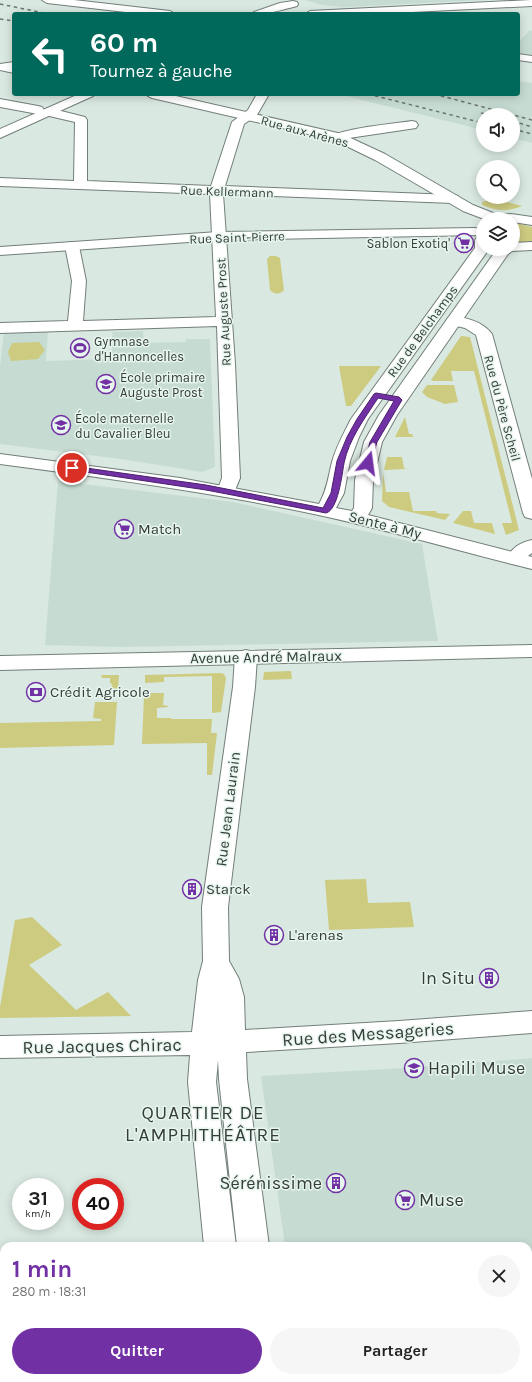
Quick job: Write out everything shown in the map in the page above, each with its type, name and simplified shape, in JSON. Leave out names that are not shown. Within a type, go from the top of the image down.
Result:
[{"type":"street","points":[[47,0],[116,4],[159,12]]},
{"type":"street","points":[[264,12],[292,2],[302,12]]},
{"type":"street","points":[[350,12],[491,5],[531,5]]},
{"type":"street","points":[[520,57],[532,59]]},
{"type":"street","points":[[1,67],[12,65]]},
{"type":"street","points":[[1,67],[12,70]]},
{"type":"street","points":[[0,134],[69,96]]},
{"type":"street","points":[[1,121],[43,111],[83,96]]},
{"type":"street","name":"Rue aux Arènes","points":[[161,96],[338,137],[380,157],[468,208],[481,212]]},
{"type":"street","name":"Rue Auguste Prost","points":[[226,491],[231,478],[224,321],[218,236],[217,190],[238,122],[253,112],[261,96]]},
{"type":"street","points":[[0,103],[81,120],[81,180],[78,185]]},
{"type":"street","points":[[338,137],[348,134],[412,125]]},
{"type":"street","name":"Rue Kellermann","points":[[0,182],[453,199]]},
{"type":"street","name":"Rue aux Arènes","points":[[468,208],[476,218]]},
{"type":"street","points":[[520,213],[532,210]]},
{"type":"street","name":"Rue aux Arènes","points":[[520,220],[532,222]]},
{"type":"street","name":"Rue Saint-Pierre","points":[[0,251],[218,236],[476,231]]},
{"type":"street","points":[[72,246],[79,281],[75,325]]},
{"type":"street","points":[[520,247],[532,246]]},
{"type":"street","name":"Rue de Belchamps","points":[[326,511],[335,493],[341,461],[350,437],[376,395],[476,256]]},
{"type":"street","name":"Rue de Belchamps","points":[[357,518],[363,508],[364,480],[373,442],[399,400],[500,256]]},
{"type":"street","points":[[432,316],[454,321]]},
{"type":"street","points":[[0,328],[224,321]]},
{"type":"street","name":"Rue du Père Scheil","points":[[454,321],[477,328],[484,334],[532,513]]},
{"type":"street","points":[[376,395],[399,400]]},
{"type":"street","name":"Sente à My","points":[[0,459],[151,479],[226,491],[357,518],[524,561]]},
{"type":"street","points":[[524,561],[519,552],[525,547],[532,546]]},
{"type":"street","name":"Avenue André Malraux","points":[[0,663],[532,651]]},
{"type":"street","name":"Rue Jean Laurain","points":[[246,657],[244,687],[215,907],[216,961],[212,980],[218,1043],[233,1079],[253,1242]]},
{"type":"street","name":"Rue des Messageries","points":[[218,1043],[433,1030],[532,1022]]},
{"type":"street","name":"Rue Jean Laurain","points":[[218,1043],[202,1082],[220,1242]]},
{"type":"street","name":"Rue Jacques Chirac","points":[[0,1048],[218,1043]]},
{"type":"shaded area","points":[[305,0],[486,0],[345,7],[322,5]]},
{"type":"shaded area","points":[[530,30],[532,31],[532,55],[520,53],[520,41]]},
{"type":"shaded area","points":[[520,81],[532,83],[532,143],[520,140],[520,108],[476,108],[476,128],[346,96],[520,96]]},
{"type":"shaded area","points":[[514,204],[522,206],[507,210],[497,210],[482,205]]},
{"type":"shaded area","points":[[520,224],[532,227],[532,241],[520,243]]},
{"type":"shaded area","points":[[270,256],[280,258],[284,290],[279,293],[273,293],[270,290],[267,259]]},
{"type":"shaded area","name":"École primaire Auguste Prost","points":[[48,330],[46,361],[112,359],[112,336],[114,335],[112,332],[143,331],[144,343],[186,342],[186,339],[210,339],[215,467],[202,472],[121,459],[0,444],[0,366],[4,331]]},
{"type":"shaded area","points":[[461,336],[470,337],[519,530],[506,535],[502,523],[512,523],[474,371],[451,371],[453,381],[431,380]]},
{"type":"shaded area","points":[[39,342],[45,350],[38,359],[11,361],[8,352],[12,343]]},
{"type":"shaded area","points":[[339,366],[381,366],[351,406],[346,406]]},
{"type":"shaded area","points":[[427,385],[454,385],[458,402],[445,404],[427,397],[422,392]]},
{"type":"shaded area","points":[[405,417],[409,434],[412,434],[413,437],[395,437]]},
{"type":"shaded area","points":[[387,457],[402,457],[404,468],[407,469],[384,470]]},
{"type":"shaded area","points":[[383,473],[386,492],[409,492],[413,511],[436,511],[437,513],[450,514],[445,520],[389,507],[382,501]]},
{"type":"shaded area","points":[[58,481],[233,502],[422,544],[438,641],[119,647],[45,645]]},
{"type":"shaded area","points":[[463,511],[471,511],[474,523],[492,523],[495,534],[453,523]]},
{"type":"shaded area","points":[[291,671],[292,679],[263,680],[264,672]]},
{"type":"shaded area","points":[[224,674],[226,678],[221,712],[212,713],[212,676],[164,677],[164,682],[145,683],[145,675]]},
{"type":"shaded area","points":[[101,675],[119,675],[118,690],[111,690],[112,684],[110,683],[110,678],[102,678]]},
{"type":"shaded area","points":[[147,693],[164,693],[163,705],[168,707],[157,708],[157,718],[212,719],[211,733],[217,733],[212,775],[207,775],[207,743],[142,744],[144,695]]},
{"type":"shaded area","points":[[95,702],[117,702],[114,745],[0,748],[0,723],[101,721],[101,719],[93,718]]},
{"type":"shaded area","points":[[366,879],[368,903],[410,902],[414,927],[329,930],[325,880]]},
{"type":"shaded area","points":[[32,917],[62,945],[29,965],[76,1010],[108,992],[131,1016],[0,1018],[0,1007],[15,920]]},
{"type":"shaded area","name":"Muse","points":[[532,1058],[532,1242],[284,1242],[261,1076],[406,1068]]},
{"type":"railway","points":[[0,4],[39,12]]},
{"type":"railway","points":[[0,19],[12,21]]},
{"type":"railway","points":[[376,96],[476,121]]},
{"type":"railway","points":[[442,96],[532,120]]},
{"type":"railway","points":[[520,123],[532,127]]},
{"type":"railway","points":[[520,131],[532,134]]},
{"type":"place","name":"Sablon Exotiq'","points":[[464,243]]},
{"type":"place","name":"Gymnase d'Hannoncelles","points":[[80,348]]},
{"type":"place","name":"École primaire Auguste Prost","points":[[106,384]]},
{"type":"place","name":"École maternelle du Cavalier Bleu","points":[[61,425]]},
{"type":"place","name":"Match","points":[[124,529]]},
{"type":"place","name":"Crédit Agricole","points":[[36,692]]},
{"type":"place","name":"Starck","points":[[192,889]]},
{"type":"place","name":"L'arenas","points":[[274,935]]},
{"type":"place","name":"In Situ","points":[[489,978]]},
{"type":"place","name":"Hapili Muse","points":[[414,1068]]},
{"type":"place","name":"Sérénissime","points":[[336,1183]]},
{"type":"place","name":"Muse","points":[[405,1200]]},
{"type":"district","name":"QUARTIER DE L'AMPHITHÉÂTRE","points":[[203,1123]]},
{"type":"route","points":[[72,468],[242,494],[326,511],[335,493],[341,461],[350,437],[360,419],[376,395],[399,400],[388,415],[373,442],[368,463]]}]
